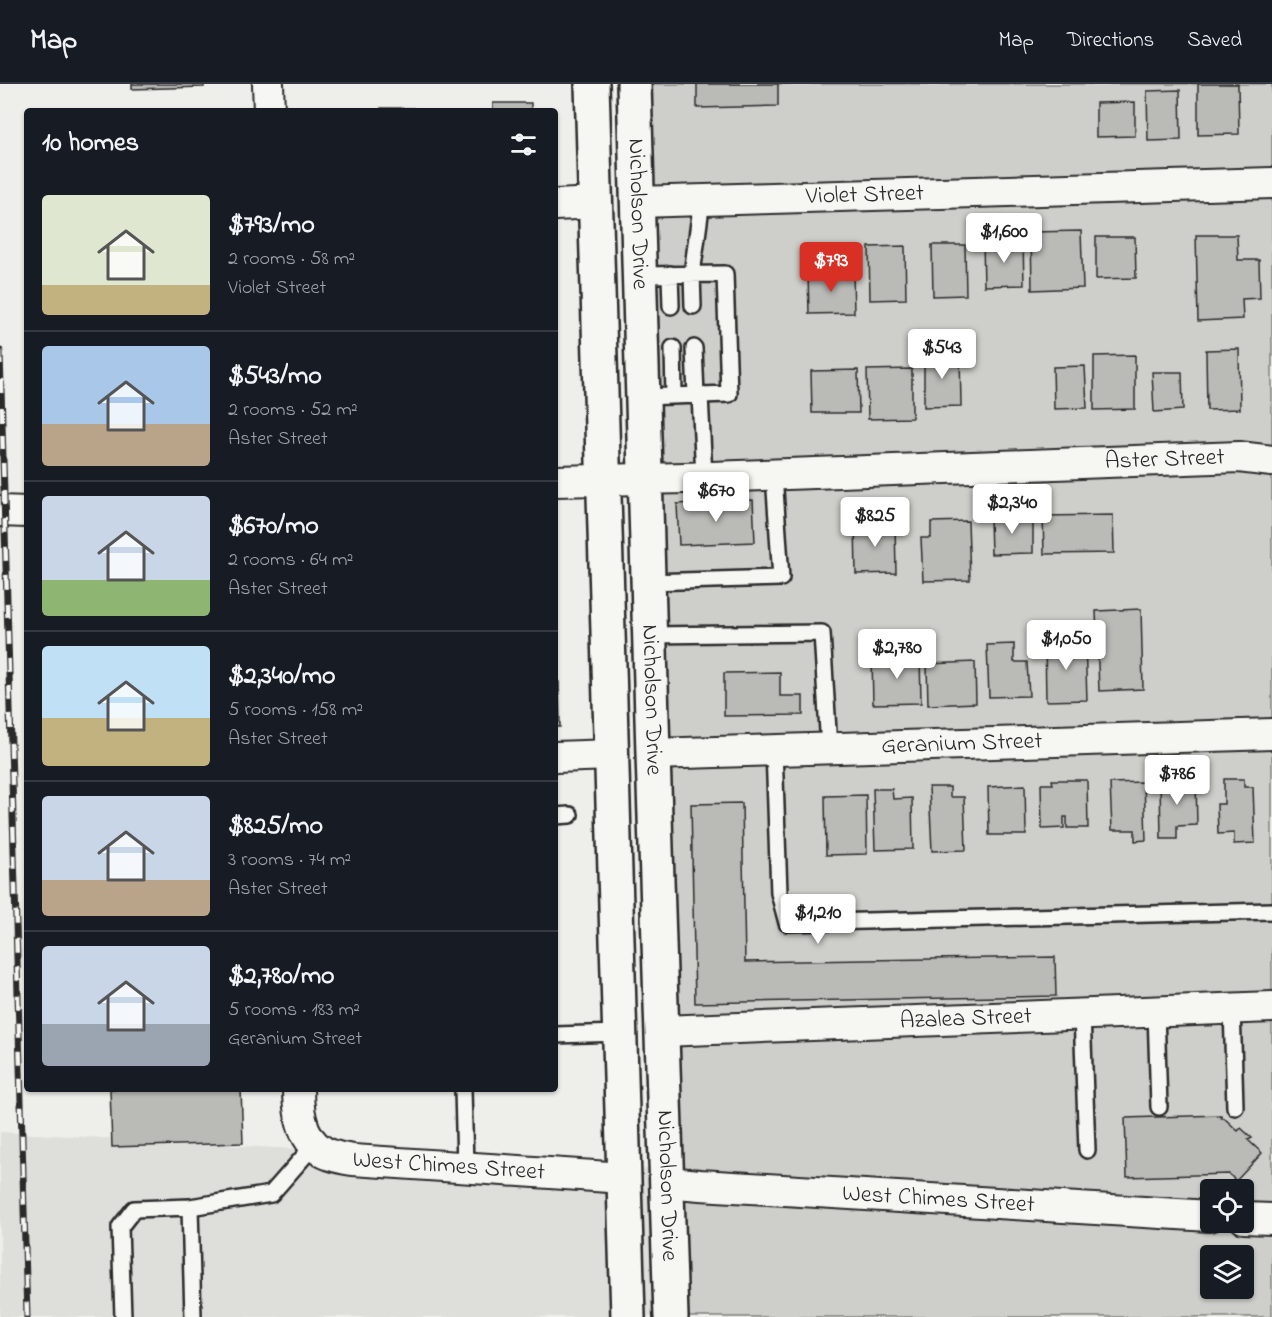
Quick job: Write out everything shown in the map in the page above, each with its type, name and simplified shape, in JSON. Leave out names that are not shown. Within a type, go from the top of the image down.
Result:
[{"type":"main road","name":"Nicholson Drive","points":[[592,84],[628,1317]]},
{"type":"main road","name":"Nicholson Drive","points":[[634,84],[638,202],[655,274],[658,396],[645,479],[671,1317]]},
{"type":"main road","points":[[619,985],[629,1045],[639,1148],[649,1166],[666,1182]]},
{"type":"main road","points":[[624,1178],[644,1195],[669,1255]]},
{"type":"street","points":[[268,84],[269,108]]},
{"type":"street","name":"Violet Street","points":[[638,202],[1272,183]]},
{"type":"street","points":[[558,205],[596,203]]},
{"type":"street","name":"Aster Street","points":[[558,482],[1239,457],[1272,461]]},
{"type":"street","points":[[0,511],[24,512]]},
{"type":"street","name":"Geranium Street","points":[[653,754],[1272,734]]},
{"type":"street","points":[[558,757],[612,755]]},
{"type":"street","name":"Azalea Street","points":[[662,1031],[1272,1007]]},
{"type":"street","points":[[298,1092],[301,1123],[314,1146]]},
{"type":"street","name":"West Chimes Street","points":[[314,1146],[332,1156],[353,1160],[624,1178]]},
{"type":"street","name":"West Chimes Street","points":[[666,1182],[1200,1215]]},
{"type":"street","points":[[1254,1218],[1272,1219]]},
{"type":"lane","points":[[693,306],[692,274],[702,200]]},
{"type":"lane","points":[[671,306],[655,274],[725,274],[729,394],[658,396],[673,348]]},
{"type":"lane","points":[[694,348],[704,477]]},
{"type":"lane","points":[[648,582],[780,578],[774,475]]},
{"type":"lane","points":[[650,635],[822,633],[829,748]]},
{"type":"lane","points":[[774,749],[779,893],[787,923],[1272,911]]},
{"type":"lane","points":[[1232,1008],[1235,1107]]},
{"type":"lane","points":[[1156,1011],[1159,1107]]},
{"type":"lane","points":[[1082,1014],[1087,1150]]},
{"type":"lane","points":[[558,1035],[620,1033]]},
{"type":"lane","points":[[463,1092],[465,1167]]},
{"type":"lane","points":[[123,1317],[120,1227],[134,1209],[190,1206],[271,1194],[314,1146]]},
{"type":"lane","points":[[190,1206],[193,1317]]},
{"type":"shaded area","points":[[633,84],[1272,84],[1272,1317],[671,1317]]},
{"type":"shaded area","points":[[0,1132],[1200,1201],[1200,1233],[1247,1233],[1251,1245],[1200,1245],[1200,1299],[1254,1299],[1254,1256],[1272,1317],[0,1317]]},
{"type":"building","points":[[132,84],[204,84],[204,87],[132,89]]},
{"type":"building","points":[[697,84],[778,84],[778,106],[697,108]]},
{"type":"building","points":[[1198,84],[1238,84],[1239,134],[1198,135]]},
{"type":"building","points":[[1180,90],[1181,140],[1148,141],[1147,91]]},
{"type":"building","points":[[1135,102],[1135,136],[1096,137],[1096,103]]},
{"type":"building","points":[[493,103],[531,103],[531,108],[493,108]]},
{"type":"building","points":[[1081,231],[1083,288],[1032,290],[1031,232]]},
{"type":"building","points":[[1196,235],[1237,235],[1238,260],[1259,260],[1260,298],[1242,299],[1243,319],[1198,321]]},
{"type":"building","points":[[1096,237],[1135,237],[1136,278],[1096,279]]},
{"type":"building","points":[[1023,241],[1024,285],[984,286],[983,242]]},
{"type":"building","points":[[932,245],[965,245],[966,295],[933,296]]},
{"type":"building","points":[[905,246],[906,299],[870,300],[869,247]]},
{"type":"building","points":[[808,273],[853,273],[854,313],[809,314]]},
{"type":"building","points":[[1239,349],[1240,409],[1207,410],[1206,350]]},
{"type":"building","points":[[960,353],[961,406],[924,407],[924,354]]},
{"type":"building","points":[[1135,355],[1135,409],[1094,410],[1094,356]]},
{"type":"building","points":[[1085,366],[1087,408],[1054,409],[1053,367]]},
{"type":"building","points":[[912,369],[912,418],[868,419],[867,370]]},
{"type":"building","points":[[858,370],[859,413],[812,413],[811,371]]},
{"type":"building","points":[[1152,372],[1182,372],[1183,410],[1154,412]]},
{"type":"building","points":[[753,500],[755,542],[679,545],[677,504]]},
{"type":"building","points":[[1113,515],[1114,553],[1044,554],[1043,516]]},
{"type":"building","points":[[990,517],[1033,517],[1033,553],[991,554]]},
{"type":"building","points":[[968,521],[970,580],[923,581],[921,538],[931,538],[931,522]]},
{"type":"building","points":[[855,522],[895,522],[896,573],[856,574]]},
{"type":"building","points":[[1141,609],[1143,689],[1099,691],[1096,611]]},
{"type":"building","points":[[1085,640],[1087,700],[1046,701],[1045,641]]},
{"type":"building","points":[[1014,644],[1014,662],[1027,662],[1029,696],[989,697],[987,645]]},
{"type":"building","points":[[920,656],[921,703],[873,704],[872,657]]},
{"type":"building","points":[[975,662],[976,703],[928,705],[927,664]]},
{"type":"building","points":[[780,672],[780,696],[803,696],[803,715],[724,716],[724,673]]},
{"type":"building","points":[[558,682],[559,682],[560,727],[558,727]]},
{"type":"building","points":[[1224,779],[1244,779],[1244,787],[1253,787],[1255,843],[1234,844],[1234,833],[1218,834],[1217,804],[1224,804]]},
{"type":"building","points":[[1052,780],[1087,780],[1088,828],[1067,828],[1067,817],[1064,817],[1064,828],[1042,829],[1041,784],[1053,784]]},
{"type":"building","points":[[1196,780],[1197,825],[1177,826],[1177,839],[1161,839],[1160,781]]},
{"type":"building","points":[[1144,782],[1146,840],[1135,841],[1135,830],[1112,830],[1110,783]]},
{"type":"building","points":[[1025,785],[1026,835],[989,835],[988,787]]},
{"type":"building","points":[[929,787],[950,787],[950,797],[964,797],[966,850],[932,851]]},
{"type":"building","points":[[873,789],[892,789],[893,799],[912,798],[913,849],[875,850]]},
{"type":"building","points":[[866,795],[867,854],[826,855],[825,796]]},
{"type":"building","points":[[742,803],[745,962],[1055,957],[1056,996],[695,1003],[691,804]]},
{"type":"building","points":[[110,1092],[241,1092],[243,1143],[112,1147]]},
{"type":"building","points":[[1221,1115],[1221,1118],[1224,1118],[1238,1131],[1241,1128],[1252,1138],[1248,1140],[1262,1153],[1238,1179],[1234,1179],[1229,1174],[1127,1177],[1125,1118]]},
{"type":"railway","points":[[0,351],[27,1317]]}]
